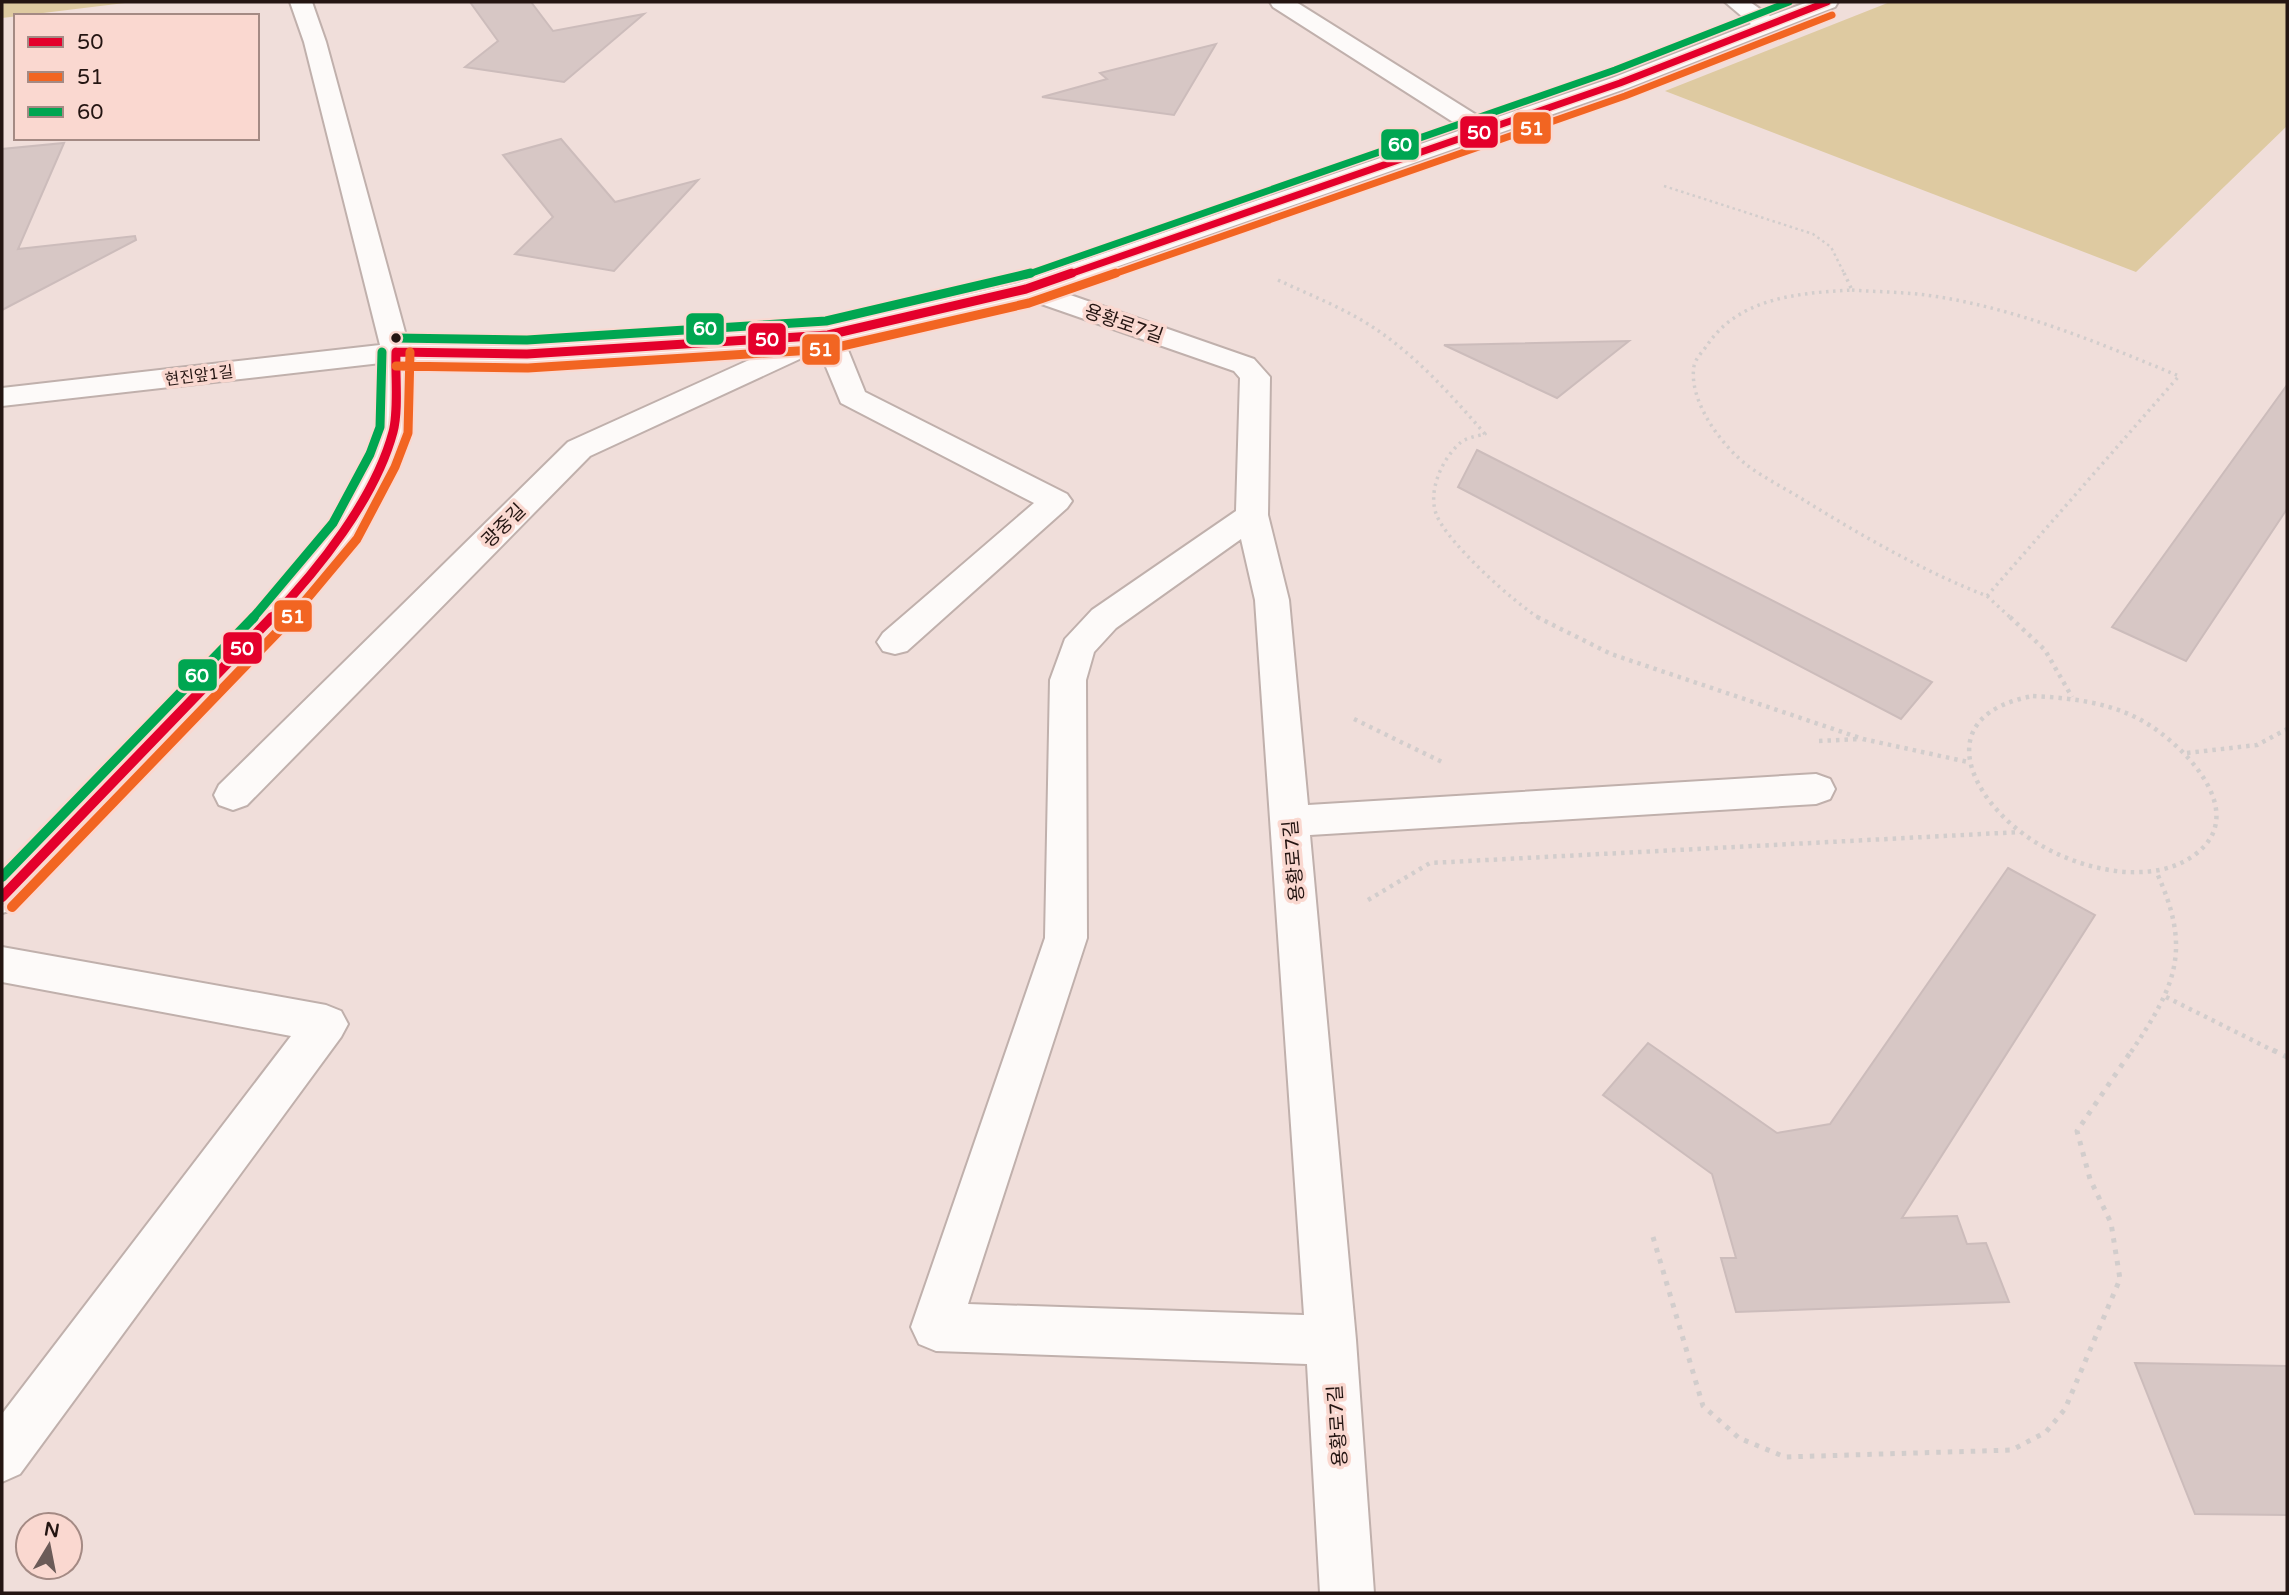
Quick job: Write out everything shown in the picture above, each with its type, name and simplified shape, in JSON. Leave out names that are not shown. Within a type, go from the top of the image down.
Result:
[{"type":"street","points":[[2,897],[283,606],[345,531],[383,460],[394,430],[396,352],[315,42],[301,2]]},
{"type":"street","points":[[1282,2],[1482,129]]},
{"type":"street","points":[[1736,2],[1767,25]]},
{"type":"street","name":"광중길","points":[[396,352],[527,354],[828,335],[1026,289],[1620,83],[1828,2]]},
{"type":"street","name":"용황로7길","points":[[1026,289],[1244,365],[1255,377],[1252,515],[1272,600],[1331,1340],[1348,1593]]},
{"type":"street","points":[[828,335],[852,397],[1056,501],[895,642]]},
{"type":"street","name":"광중길","points":[[233,795],[579,449],[828,335]]},
{"type":"street","name":"현진앞1길","points":[[2,397],[396,352]]},
{"type":"street","points":[[1252,515],[1104,619],[1079,648],[1068,680],[1066,938],[936,1327],[1331,1340]]},
{"type":"street","points":[[1290,821],[1816,789]]},
{"type":"street","points":[[2,964],[326,1024],[2,1456]]},
{"type":"path","points":[[1664,186],[1813,234],[1831,247],[1852,290]]},
{"type":"path","points":[[1278,280],[1363,321],[1405,353],[1454,398],[1485,434],[1461,441],[1441,468],[1432,502],[1438,519],[1451,537],[1493,580],[1538,617],[1611,654],[1863,739],[1968,762]]},
{"type":"path","points":[[1987,596],[2179,376],[2082,336],[2005,311],[1932,296],[1852,290],[1801,293],[1749,309],[1718,330],[1695,365],[1697,399],[1712,427],[1747,464],[1847,526],[1964,587],[1987,596],[2045,650],[2072,697]]},
{"type":"path","points":[[2033,696],[2072,697],[2113,708],[2153,727],[2186,753],[2208,782],[2218,812],[2216,821],[2211,840],[2190,860],[2156,871],[2114,870],[2068,858],[2031,840],[2000,816],[1978,789],[1968,762],[1969,737],[1982,717],[2004,703],[2033,696]]},
{"type":"path","points":[[1354,719],[1440,763],[1453,762]]},
{"type":"path","points":[[2186,753],[2257,745],[2287,729]]},
{"type":"path","points":[[2281,732],[2287,735]]},
{"type":"path","points":[[1808,742],[1863,739]]},
{"type":"path","points":[[1368,900],[1430,863],[2020,832]]},
{"type":"path","points":[[1653,1237],[1703,1406],[1739,1438],[1785,1457],[2012,1450],[2046,1432],[2066,1409],[2120,1279],[2111,1223],[2090,1179],[2077,1130],[2166,997],[2177,960],[2173,906],[2156,871]]},
{"type":"path","points":[[2166,997],[2287,1057]]},
{"type":"shaded area","points":[[2,2],[133,2],[14,14],[14,17],[2,18]]},
{"type":"shaded area","points":[[1890,2],[2287,2],[2287,126],[2136,272],[1665,91]]},
{"type":"building","points":[[470,2],[531,2],[553,31],[644,14],[564,82],[465,67],[498,41]]},
{"type":"building","points":[[1216,44],[1174,115],[1042,97],[1107,79],[1100,73]]},
{"type":"building","points":[[561,139],[615,202],[698,180],[614,271],[515,254],[553,217],[503,155]]},
{"type":"building","points":[[64,143],[18,249],[135,236],[136,240],[2,310],[2,149]]},
{"type":"building","points":[[1629,341],[1557,398],[1444,345]]},
{"type":"building","points":[[2287,385],[2287,509],[2186,661],[2112,627]]},
{"type":"building","points":[[1477,450],[1932,682],[1901,719],[1458,487]]},
{"type":"building","points":[[2008,868],[2095,915],[1902,1218],[1957,1216],[1967,1244],[1986,1243],[2009,1302],[1736,1312],[1721,1258],[1736,1258],[1712,1174],[1603,1095],[1648,1043],[1777,1133],[1830,1124]]},
{"type":"building","points":[[2135,1363],[2287,1366],[2287,1515],[2195,1514]]},
{"type":"transit line","name":"60","points":[[396,338],[527,340],[826,321],[1022,276],[1615,70],[1789,2]]},
{"type":"transit line","name":"50","points":[[396,352],[527,354],[828,335],[1026,289],[1620,83],[1827,2]]},
{"type":"transit line","name":"51","points":[[396,366],[528,368],[829,349],[1029,303],[1625,96],[1832,15]]},
{"type":"transit line","name":"60","points":[[2,877],[273,597],[333,523],[370,454],[380,427],[382,352]]},
{"type":"transit line","name":"50","points":[[2,897],[283,606],[345,531],[383,460],[394,430],[396,352]]},
{"type":"transit line","name":"51","points":[[12,907],[293,616],[357,539],[395,467],[408,433],[410,352]]}]
